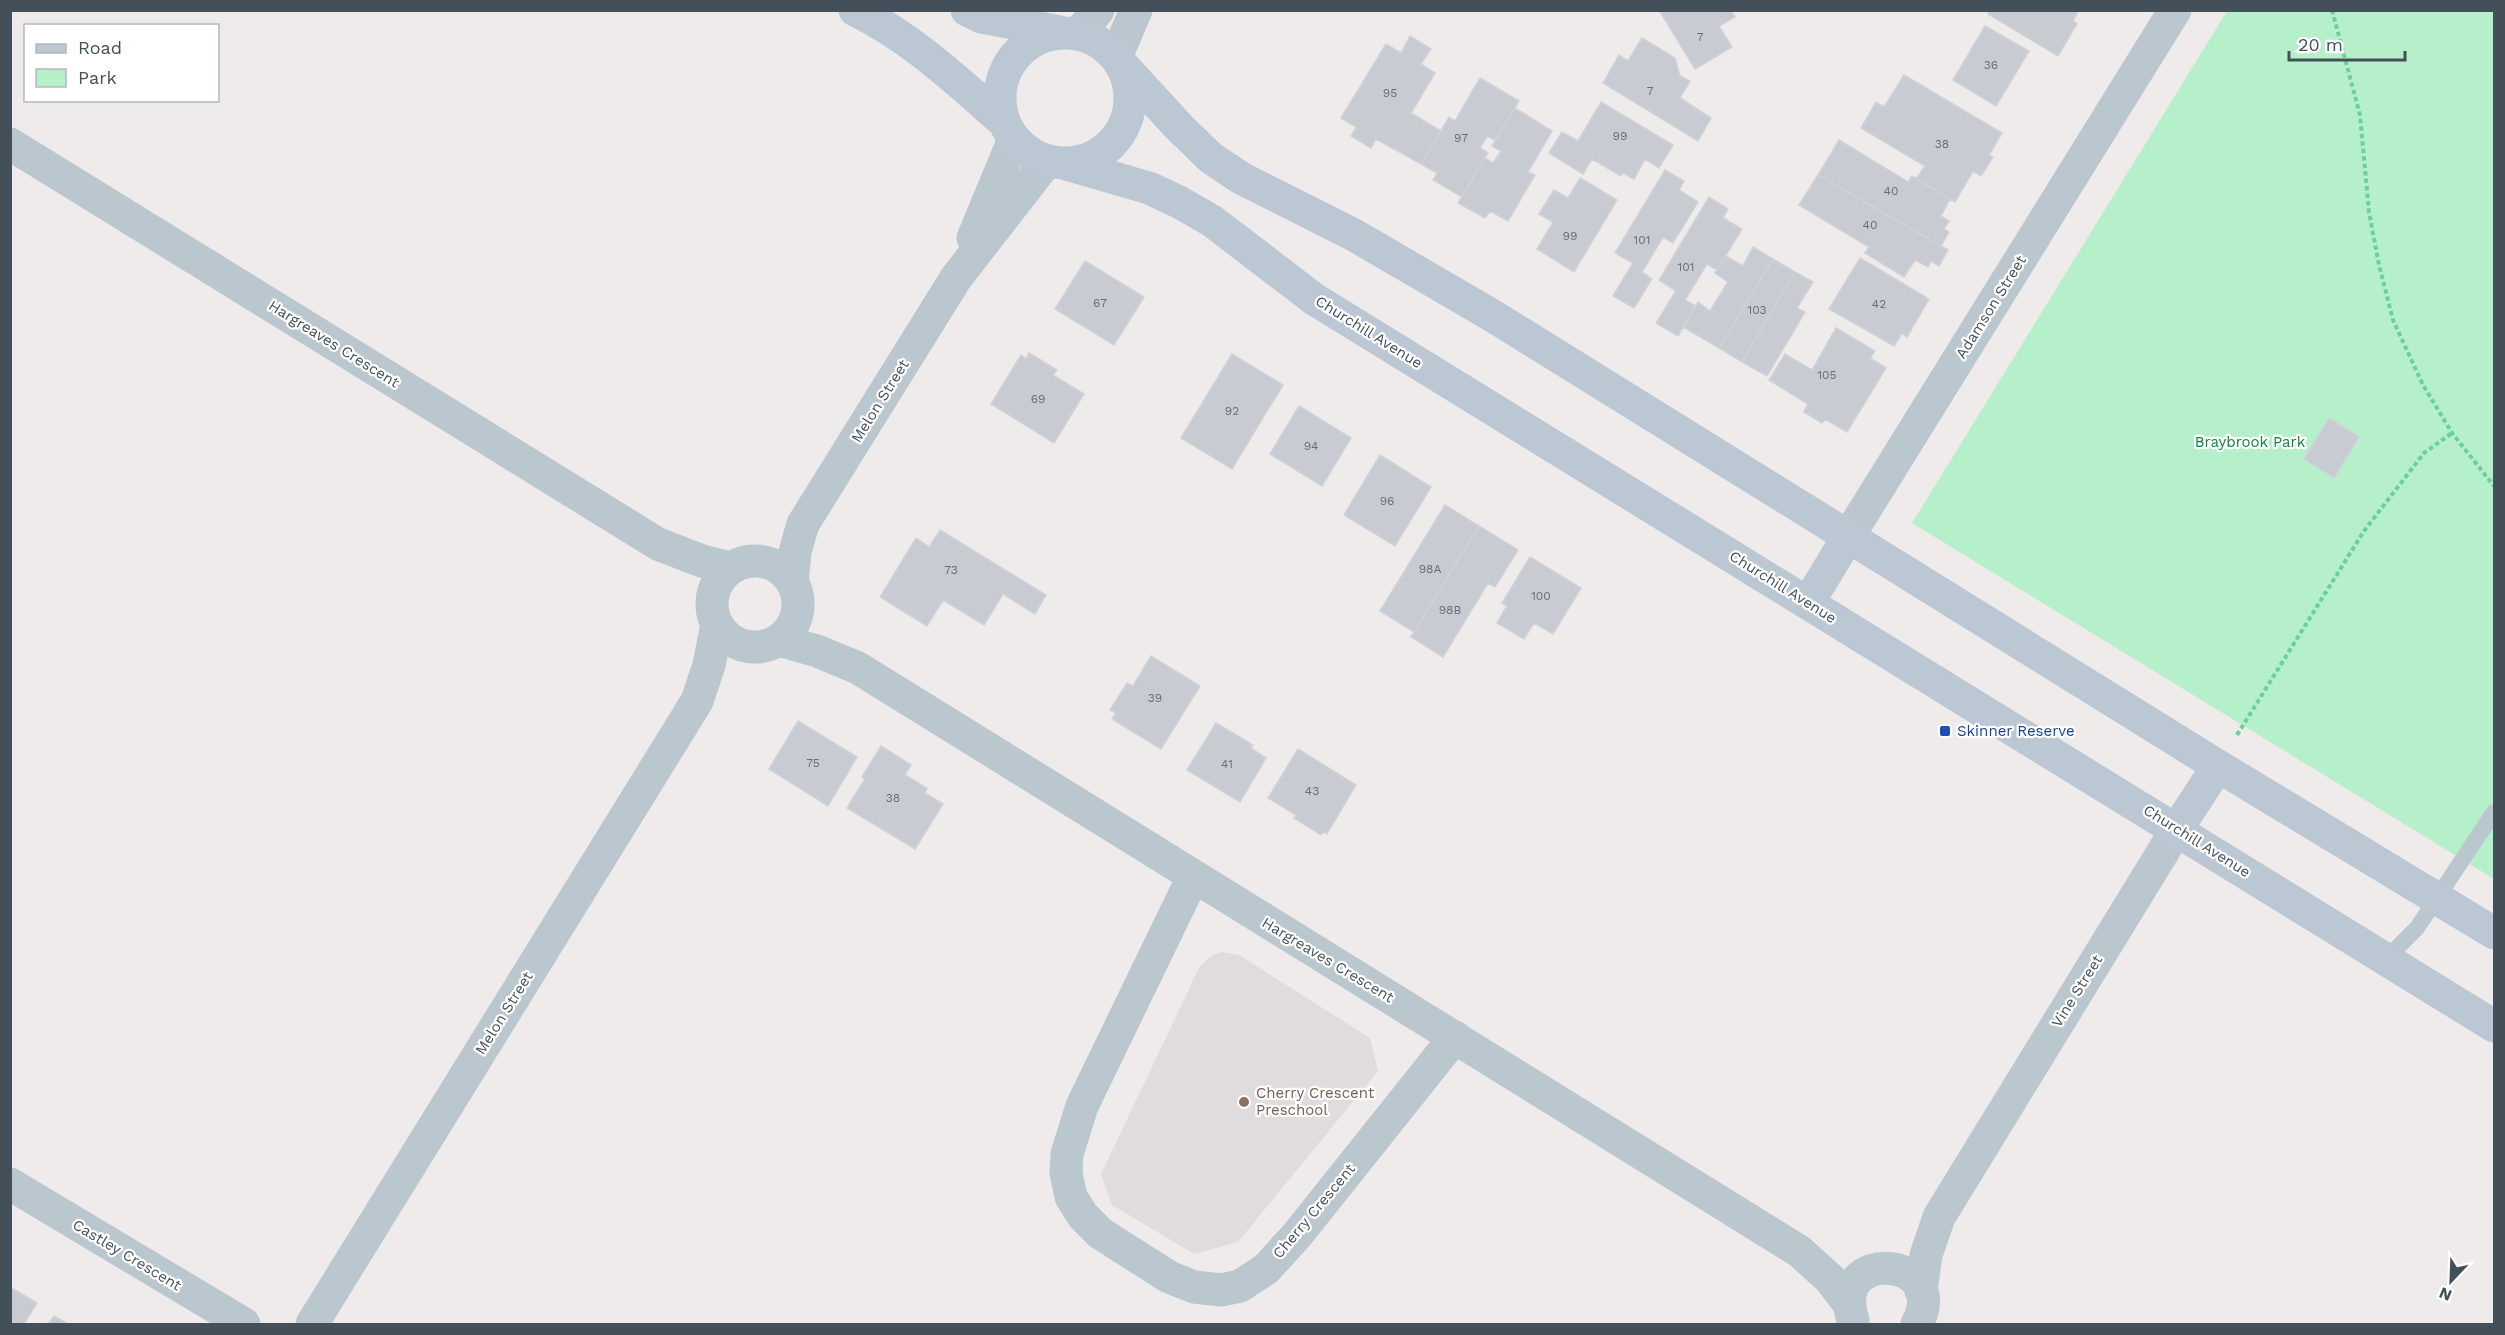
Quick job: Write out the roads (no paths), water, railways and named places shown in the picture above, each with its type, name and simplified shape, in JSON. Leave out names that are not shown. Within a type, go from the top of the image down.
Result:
[{"type":"main road","points":[[855,10],[926,54],[1008,130],[1028,153],[1056,162],[1088,160],[1108,148],[1122,130],[1130,109],[1129,86],[1119,61]]},
{"type":"main road","points":[[966,10],[981,16],[1079,25],[1119,61],[1179,127],[1211,158],[1241,178],[1354,235],[1493,316],[2218,766],[2494,933]]},
{"type":"main road","points":[[1008,130],[999,101],[1001,81],[1009,63],[1023,47],[1040,37],[1079,25]]},
{"type":"main road","name":"Churchill Avenue","points":[[1056,162],[1149,188],[1212,221],[1314,299],[2177,828],[2494,1026]]},
{"type":"main road","name":"Adamson Street","points":[[1808,603],[1848,537]]},
{"type":"main road","name":"Vine Street","points":[[2177,828],[2218,766]]},
{"type":"street","points":[[1119,61],[1136,10]]},
{"type":"street","name":"Adamson Street","points":[[1848,537],[2175,10]]},
{"type":"street","name":"Melon Street","points":[[956,278],[1008,130]]},
{"type":"street","name":"Hargreaves Crescent","points":[[10,144],[658,544],[702,561],[741,564]]},
{"type":"street","name":"Melon Street","points":[[795,592],[795,552],[803,524],[956,278],[1056,162]]},
{"type":"street","name":"Melon Street","points":[[741,564],[803,524]]},
{"type":"street","name":"Hargreaves Crescent","points":[[658,544],[691,577],[715,617]]},
{"type":"street","points":[[741,564],[775,565],[795,592],[796,617],[790,630],[768,643],[734,641],[724,634],[715,617],[712,598],[716,586],[741,564]]},
{"type":"street","name":"Hargreaves Crescent","points":[[795,592],[823,633],[858,668]]},
{"type":"street","name":"Melon Street","points":[[312,1324],[696,701],[708,665],[715,617]]},
{"type":"street","name":"Melon Street","points":[[696,701],[768,643]]},
{"type":"street","name":"Hargreaves Crescent","points":[[768,643],[818,651],[858,668],[1799,1251],[1830,1279],[1852,1318]]},
{"type":"street","name":"Vine Street","points":[[1925,1311],[1926,1255],[1939,1217],[2177,828]]},
{"type":"street","name":"Cherry Crescent","points":[[1193,877],[1082,1106],[1066,1154],[1066,1173],[1071,1197],[1083,1216],[1100,1233],[1169,1277],[1194,1287],[1221,1290],[1240,1286],[1266,1269],[1297,1235],[1455,1037]]},
{"type":"street","name":"Castley Crescent","points":[[10,1184],[244,1324]]},
{"type":"street","name":"Vine Street","points":[[1852,1318],[1850,1293],[1855,1284],[1879,1269],[1939,1217]]},
{"type":"street","name":"Hargreaves Crescent","points":[[1799,1251],[1908,1274],[1925,1311]]},
{"type":"lane","points":[[2386,958],[2417,928],[2494,812]]},
{"type":"place","name":"Skinner Reserve","points":[[1945,731]]},
{"type":"place","name":"Cherry Crescent Preschool","points":[[1244,1102]]},
{"type":"park label","name":"Braybrook Park","points":[[2250,442]]}]
